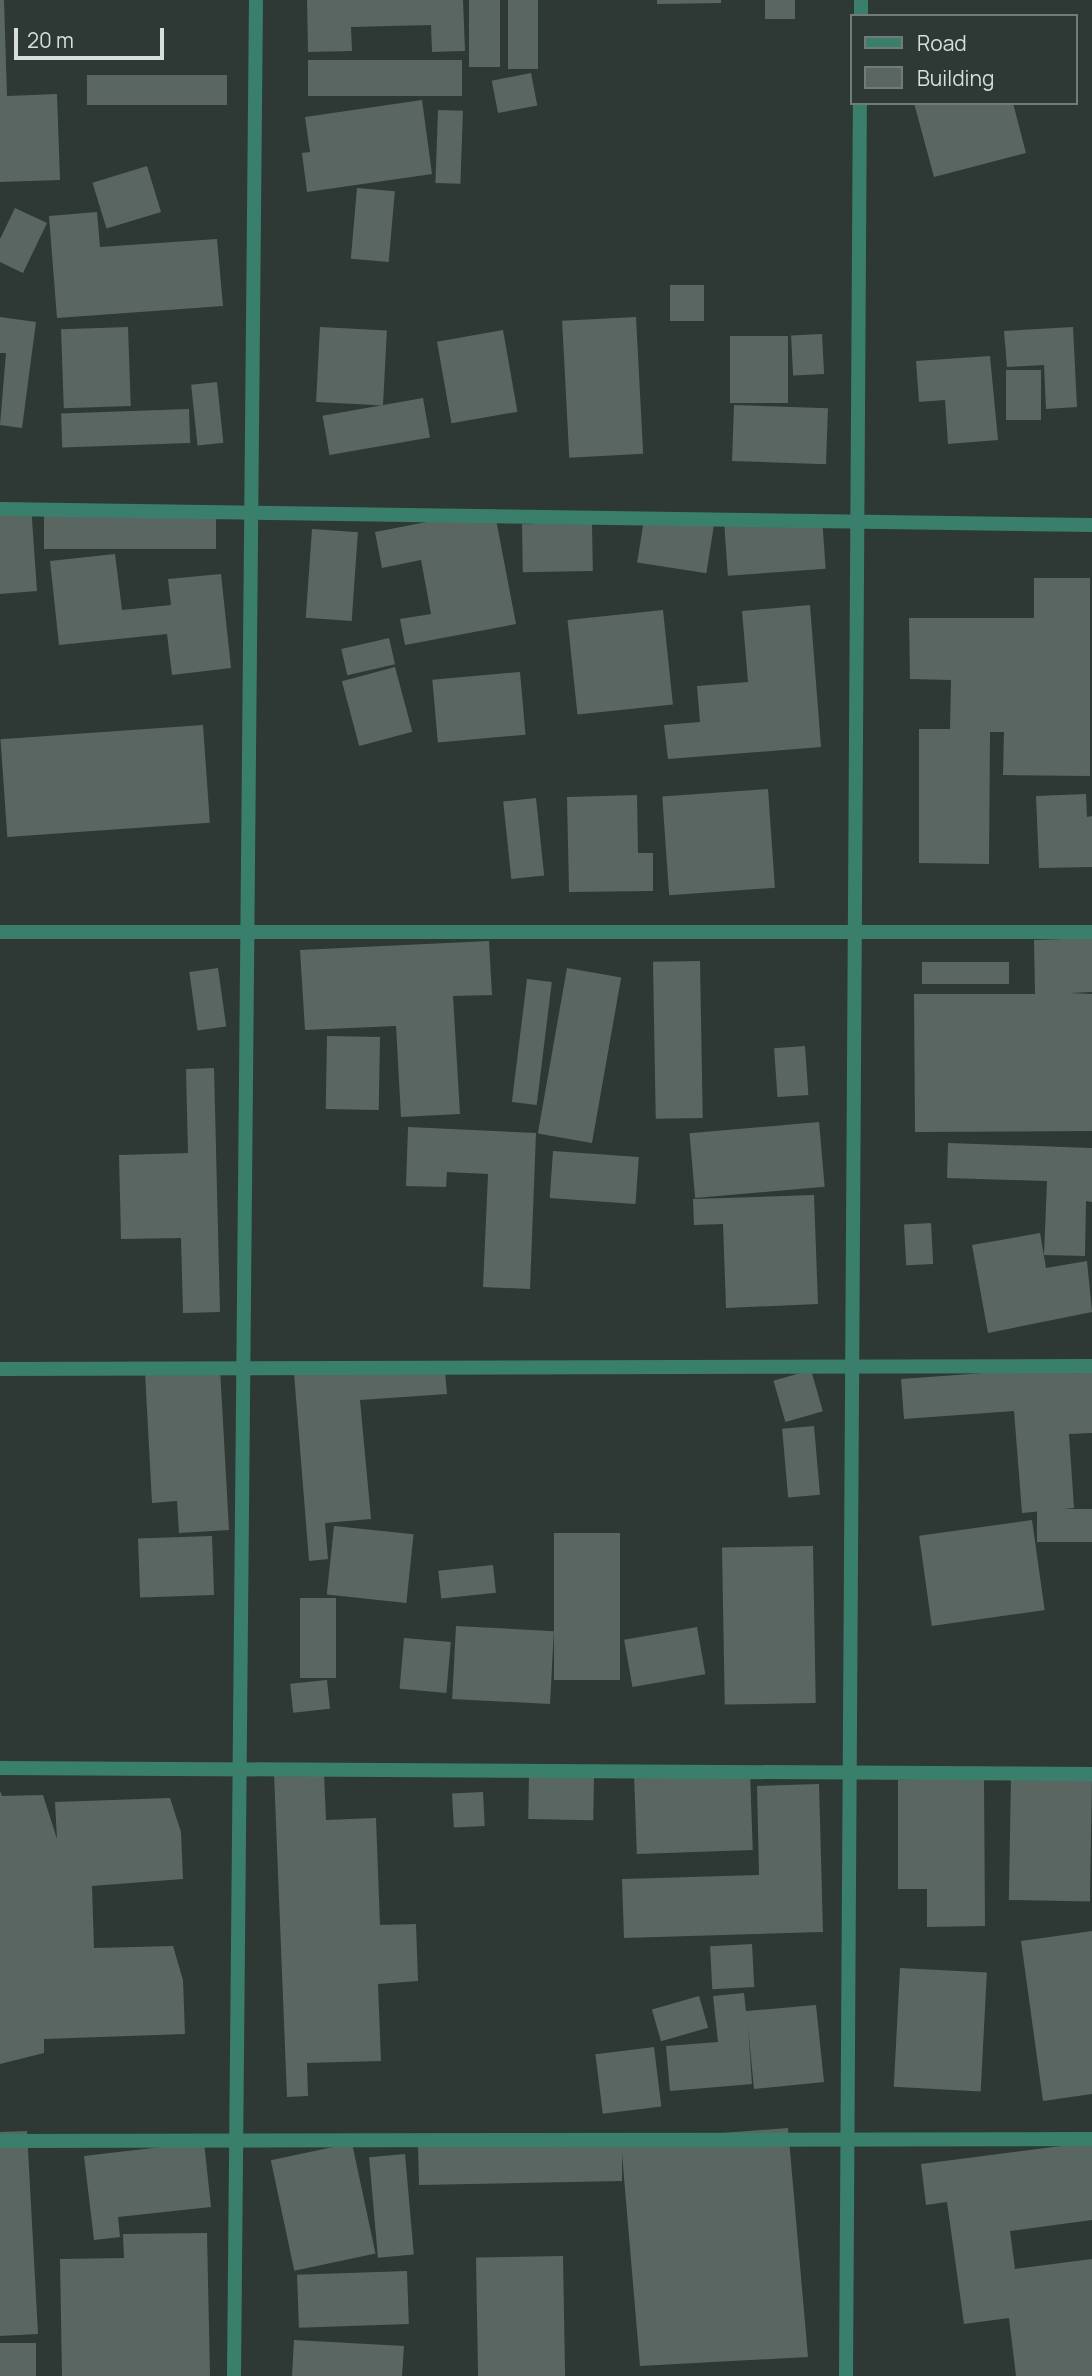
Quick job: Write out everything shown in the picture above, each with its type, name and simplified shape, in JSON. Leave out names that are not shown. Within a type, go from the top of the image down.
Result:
[{"type":"street","points":[[234,2376],[256,0]]},
{"type":"street","points":[[846,2376],[860,105]]},
{"type":"street","points":[[0,509],[251,510],[1092,525]]},
{"type":"street","points":[[0,932],[1092,932]]},
{"type":"street","points":[[0,1369],[1092,1366]]},
{"type":"street","points":[[0,1768],[1092,1774]]},
{"type":"street","points":[[0,2141],[236,2138],[1092,2139]]},
{"type":"building","points":[[0,0],[4,0],[7,96],[57,94],[60,180],[0,182]]},
{"type":"building","points":[[307,0],[463,0],[465,51],[432,52],[431,25],[351,27],[352,51],[308,52]]},
{"type":"building","points":[[469,0],[500,0],[500,67],[469,67]]},
{"type":"building","points":[[508,0],[538,0],[538,69],[508,69]]},
{"type":"building","points":[[657,0],[721,0],[721,3],[657,4]]},
{"type":"building","points":[[765,0],[795,0],[795,19],[765,19]]},
{"type":"building","points":[[308,60],[462,60],[462,96],[308,96]]},
{"type":"building","points":[[531,73],[537,105],[498,113],[492,81]]},
{"type":"building","points":[[87,75],[227,75],[227,105],[87,105]]},
{"type":"building","points":[[422,100],[432,174],[307,192],[302,153],[310,152],[305,117]]},
{"type":"building","points":[[915,105],[1014,105],[1026,153],[934,177]]},
{"type":"building","points":[[438,110],[463,111],[460,184],[435,183]]},
{"type":"building","points":[[147,166],[161,212],[107,229],[92,183]]},
{"type":"building","points":[[357,188],[395,191],[389,262],[351,259]]},
{"type":"building","points":[[15,208],[47,223],[23,273],[0,262],[0,239]]},
{"type":"building","points":[[97,212],[100,247],[217,239],[223,306],[57,318],[49,216]]},
{"type":"building","points":[[670,285],[704,285],[704,321],[670,321]]},
{"type":"building","points":[[0,317],[36,322],[22,428],[0,425],[6,353],[0,353]]},
{"type":"building","points":[[636,317],[643,454],[569,458],[562,321]]},
{"type":"building","points":[[128,327],[131,406],[64,408],[61,329]]},
{"type":"building","points":[[320,327],[387,331],[383,405],[316,402]]},
{"type":"building","points":[[1073,327],[1077,407],[1046,409],[1044,365],[1007,367],[1004,331]]},
{"type":"building","points":[[503,330],[517,412],[451,423],[437,342]]},
{"type":"building","points":[[822,334],[824,374],[793,376],[791,336]]},
{"type":"building","points":[[730,336],[788,336],[788,403],[730,403]]},
{"type":"building","points":[[990,356],[998,440],[948,444],[945,400],[919,402],[916,361]]},
{"type":"building","points":[[1006,370],[1041,370],[1041,420],[1006,420]]},
{"type":"building","points":[[217,382],[223,443],[198,445],[191,385]]},
{"type":"building","points":[[423,398],[430,437],[329,455],[323,416]]},
{"type":"building","points":[[734,405],[828,408],[826,464],[732,461]]},
{"type":"building","points":[[189,409],[190,443],[62,447],[61,413]]},
{"type":"building","points":[[31,505],[37,591],[0,594],[0,507]]},
{"type":"building","points":[[494,509],[516,624],[405,645],[400,619],[431,614],[421,560],[382,568],[375,532]]},
{"type":"building","points":[[645,513],[714,524],[706,573],[637,562]]},
{"type":"building","points":[[44,514],[216,514],[216,549],[44,549]]},
{"type":"building","points":[[822,517],[826,569],[728,576],[724,524]]},
{"type":"building","points":[[592,523],[593,571],[523,572],[522,524]]},
{"type":"building","points":[[312,529],[358,532],[352,621],[306,618]]},
{"type":"building","points":[[115,554],[122,610],[171,605],[168,579],[221,574],[231,668],[172,675],[167,634],[59,645],[50,561]]},
{"type":"building","points":[[1034,578],[1090,578],[1090,776],[1003,775],[1004,732],[990,732],[989,864],[919,863],[919,729],[950,729],[951,680],[910,679],[909,618],[1034,618]]},
{"type":"building","points":[[810,605],[821,747],[668,759],[664,725],[700,722],[697,686],[748,682],[742,611]]},
{"type":"building","points":[[663,610],[673,704],[577,715],[568,620]]},
{"type":"building","points":[[389,638],[395,664],[347,675],[341,649]]},
{"type":"building","points":[[395,667],[412,732],[359,746],[342,681]]},
{"type":"building","points":[[520,672],[525,735],[438,742],[432,680]]},
{"type":"building","points":[[203,725],[210,823],[7,837],[0,739]]},
{"type":"building","points":[[768,789],[775,888],[669,895],[662,796]]},
{"type":"building","points":[[1086,794],[1087,817],[1092,816],[1092,867],[1039,868],[1036,796]]},
{"type":"building","points":[[637,795],[638,853],[653,853],[653,891],[569,892],[567,797]]},
{"type":"building","points":[[536,798],[544,876],[511,879],[503,801]]},
{"type":"building","points":[[1092,938],[1092,992],[1070,993],[1092,994],[1092,1131],[915,1132],[914,994],[1035,994],[1034,940]]},
{"type":"building","points":[[489,941],[492,995],[453,996],[460,1114],[401,1117],[396,1026],[305,1030],[300,950]]},
{"type":"building","points":[[700,961],[703,1118],[656,1119],[653,962]]},
{"type":"building","points":[[922,962],[1009,962],[1009,984],[922,984]]},
{"type":"building","points":[[218,968],[226,1026],[197,1030],[189,972]]},
{"type":"building","points":[[567,968],[621,978],[592,1143],[538,1133]]},
{"type":"building","points":[[527,979],[552,982],[537,1105],[512,1102]]},
{"type":"building","points":[[327,1036],[380,1037],[379,1110],[326,1109]]},
{"type":"building","points":[[805,1046],[808,1095],[777,1097],[774,1048]]},
{"type":"building","points":[[214,1068],[220,1312],[183,1313],[181,1238],[121,1239],[119,1155],[188,1153],[186,1069]]},
{"type":"building","points":[[819,1122],[825,1187],[695,1198],[689,1133]]},
{"type":"building","points":[[408,1127],[536,1133],[530,1289],[483,1287],[488,1174],[447,1172],[446,1187],[406,1186]]},
{"type":"building","points":[[948,1143],[1092,1148],[1092,1202],[1086,1201],[1085,1256],[1044,1255],[1047,1181],[947,1178]]},
{"type":"building","points":[[553,1151],[639,1157],[636,1204],[550,1198]]},
{"type":"building","points":[[814,1195],[818,1304],[726,1308],[723,1224],[694,1225],[693,1199]]},
{"type":"building","points":[[931,1223],[933,1264],[906,1265],[904,1224]]},
{"type":"building","points":[[1040,1233],[1046,1268],[1087,1261],[1092,1312],[988,1333],[972,1245]]},
{"type":"building","points":[[444,1361],[447,1394],[360,1400],[371,1519],[325,1523],[328,1559],[309,1561],[294,1373]]},
{"type":"building","points":[[1092,1365],[1092,1433],[1069,1434],[1074,1508],[1022,1513],[1014,1411],[904,1419],[901,1379]]},
{"type":"building","points":[[220,1368],[229,1530],[179,1533],[177,1501],[152,1503],[145,1372]]},
{"type":"building","points":[[811,1370],[823,1411],[785,1422],[774,1381]]},
{"type":"building","points":[[814,1426],[820,1495],[788,1498],[782,1429]]},
{"type":"building","points":[[1037,1509],[1092,1509],[1092,1542],[1037,1542]]},
{"type":"building","points":[[1032,1520],[1045,1610],[932,1626],[919,1536]]},
{"type":"building","points":[[334,1526],[414,1534],[406,1603],[327,1595]]},
{"type":"building","points":[[554,1533],[620,1533],[620,1680],[554,1680]]},
{"type":"building","points":[[212,1536],[214,1595],[140,1598],[138,1539]]},
{"type":"building","points":[[813,1546],[816,1703],[725,1705],[722,1548]]},
{"type":"building","points":[[493,1565],[496,1593],[441,1599],[438,1571]]},
{"type":"building","points":[[300,1598],[336,1598],[336,1678],[300,1678]]},
{"type":"building","points":[[456,1626],[554,1631],[550,1704],[452,1699]]},
{"type":"building","points":[[697,1627],[705,1674],[632,1687],[624,1640]]},
{"type":"building","points":[[404,1638],[451,1642],[446,1693],[400,1689]]},
{"type":"building","points":[[327,1680],[330,1709],[293,1713],[290,1684]]},
{"type":"building","points":[[750,1771],[753,1850],[637,1854],[634,1775]]},
{"type":"building","points":[[324,1773],[326,1820],[376,1818],[380,1925],[416,1924],[418,1981],[378,1984],[381,2061],[307,2063],[308,2096],[287,2097],[274,1774]]},
{"type":"building","points":[[529,1774],[594,1775],[593,1820],[528,1819]]},
{"type":"building","points":[[1011,1776],[1092,1777],[1090,1901],[1009,1900]]},
{"type":"building","points":[[984,1779],[985,1926],[927,1927],[927,1889],[898,1889],[898,1780]]},
{"type":"building","points":[[819,1784],[823,1932],[624,1938],[622,1879],[759,1875],[757,1786]]},
{"type":"building","points":[[0,1791],[2,1796],[43,1795],[57,1839],[55,1802],[170,1798],[181,1832],[183,1879],[92,1886],[94,1948],[173,1946],[183,1980],[185,2034],[44,2039],[44,2053],[0,2064]]},
{"type":"building","points":[[483,1792],[485,1826],[454,1828],[452,1794]]},
{"type":"building","points":[[1092,1931],[1092,2094],[1043,2101],[1021,1941]]},
{"type":"building","points":[[752,1944],[754,1987],[712,1989],[710,1946]]},
{"type":"building","points":[[900,1968],[987,1973],[981,2091],[894,2087]]},
{"type":"building","points":[[744,1993],[746,2011],[816,2005],[824,2082],[754,2089],[748,2026],[752,2084],[670,2091],[666,2046],[718,2042],[713,1996]]},
{"type":"building","points":[[699,1996],[708,2028],[661,2041],[652,2010]]},
{"type":"building","points":[[654,2047],[661,2107],[603,2114],[595,2054]]},
{"type":"building","points":[[788,2128],[808,2357],[640,2366],[622,2154],[622,2181],[419,2185],[418,2144],[621,2141]]},
{"type":"building","points":[[27,2131],[38,2334],[0,2336],[0,2132]]},
{"type":"building","points":[[204,2142],[211,2207],[118,2217],[120,2237],[94,2240],[84,2156]]},
{"type":"building","points":[[1092,2142],[1092,2220],[1010,2231],[1015,2269],[1092,2259],[1092,2376],[1016,2376],[1009,2318],[964,2324],[947,2202],[926,2205],[921,2164]]},
{"type":"building","points":[[352,2143],[375,2254],[294,2271],[271,2160]]},
{"type":"building","points":[[405,2154],[414,2255],[378,2258],[369,2157]]},
{"type":"building","points":[[207,2233],[210,2376],[62,2376],[60,2259],[124,2258],[123,2234]]},
{"type":"building","points":[[563,2256],[565,2376],[478,2376],[476,2258]]},
{"type":"building","points":[[407,2271],[409,2324],[299,2328],[297,2275]]},
{"type":"building","points":[[294,2340],[404,2346],[402,2376],[292,2376]]},
{"type":"building","points":[[0,2343],[36,2343],[36,2376],[0,2376]]}]
